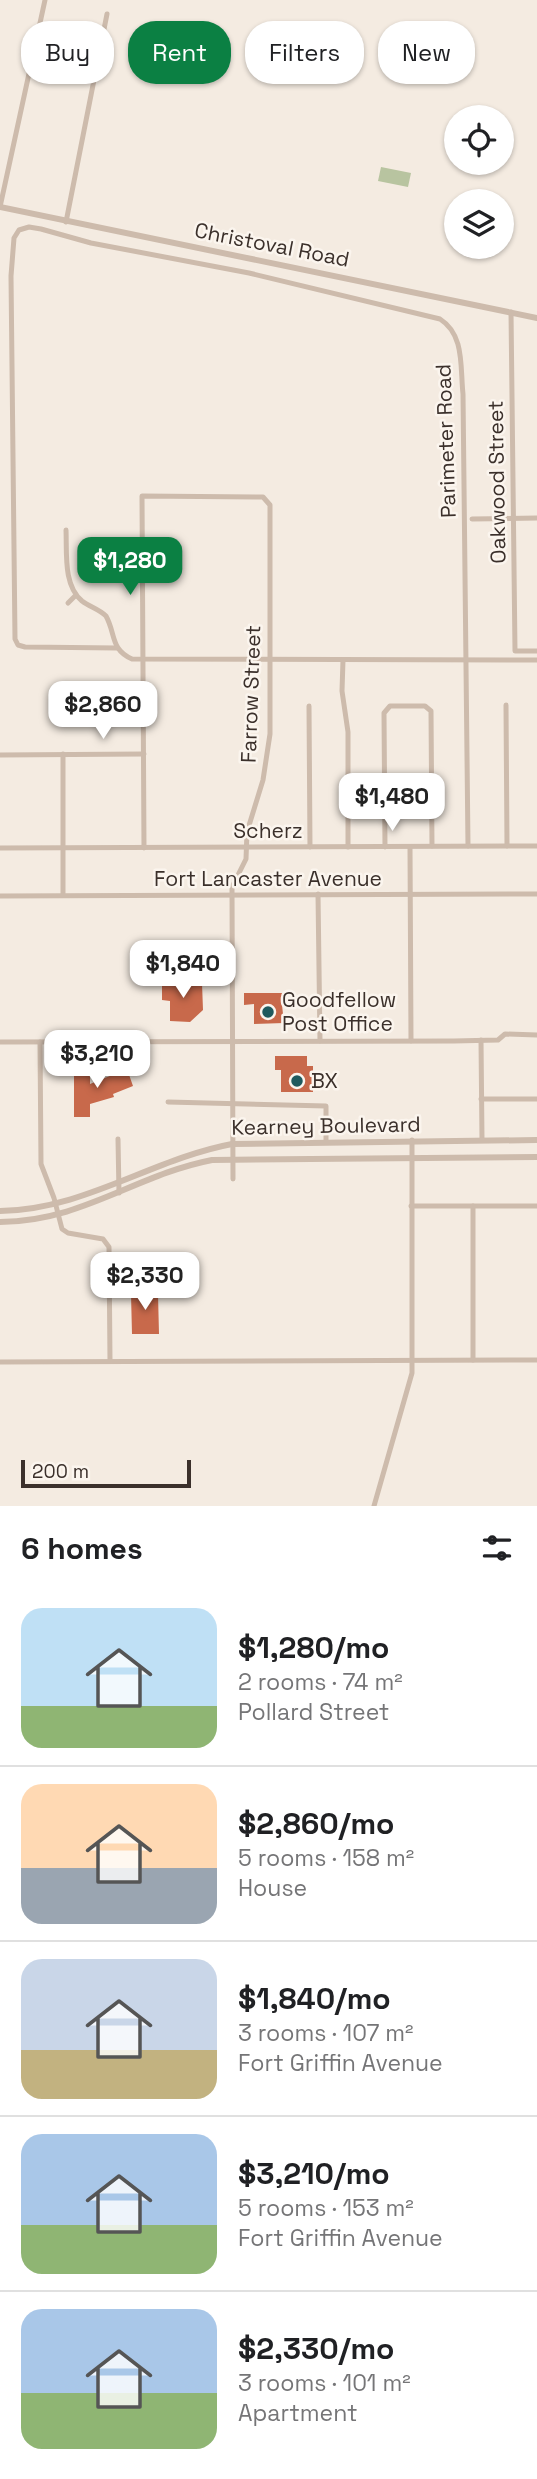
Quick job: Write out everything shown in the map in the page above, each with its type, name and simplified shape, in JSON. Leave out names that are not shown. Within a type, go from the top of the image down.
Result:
[{"type":"street","points":[[0,207],[45,0]]},
{"type":"street","points":[[65,222],[107,14]]},
{"type":"street","name":"Christoval Road","points":[[0,207],[537,318]]},
{"type":"street","name":"Parimeter Road","points":[[117,648],[25,647],[18,645],[15,639],[10,276],[15,234],[24,228],[41,229],[91,243],[249,273],[420,312],[440,319],[452,328],[458,341],[463,394],[468,846]]},
{"type":"street","name":"Oakwood Street","points":[[512,312],[515,651],[537,651]]},
{"type":"street","name":"Farrow Street","points":[[143,660],[142,496],[266,498],[270,505],[268,749],[260,794],[248,827],[245,863],[233,882],[231,895],[233,1179]]},
{"type":"street","points":[[472,519],[537,518]]},
{"type":"street","points":[[66,530],[67,569],[76,595],[106,616],[117,648],[128,657],[143,660],[537,660]]},
{"type":"street","points":[[68,603],[76,595]]},
{"type":"street","points":[[143,660],[144,848]]},
{"type":"street","points":[[343,660],[342,691],[348,732],[348,846]]},
{"type":"street","points":[[506,705],[507,846]]},
{"type":"street","points":[[309,706],[310,847]]},
{"type":"street","points":[[385,847],[384,713],[390,706],[425,706],[431,711],[432,846]]},
{"type":"street","points":[[63,754],[63,895]]},
{"type":"street","points":[[0,755],[144,754]]},
{"type":"street","name":"Scherz","points":[[0,848],[537,846]]},
{"type":"street","points":[[410,847],[411,1041]]},
{"type":"street","points":[[318,894],[320,1041]]},
{"type":"street","name":"Fort Lancaster Avenue","points":[[0,896],[537,894]]},
{"type":"street","points":[[0,1042],[498,1040],[505,1034],[537,1035]]},
{"type":"street","points":[[481,1040],[482,1140]]},
{"type":"street","points":[[40,1042],[41,1164],[64,1231],[103,1239],[109,1247],[110,1361]]},
{"type":"street","points":[[481,1100],[537,1099]]},
{"type":"street","points":[[168,1102],[326,1106],[326,1158]]},
{"type":"street","points":[[118,1139],[119,1193]]},
{"type":"street","points":[[374,1506],[411,1379],[412,1140]]},
{"type":"street","name":"Kearney Boulevard","points":[[0,1211],[56,1205],[189,1153],[232,1143],[537,1140]]},
{"type":"street","name":"Kearney Boulevard","points":[[0,1222],[58,1215],[180,1168],[233,1159],[537,1157]]},
{"type":"street","points":[[411,1206],[537,1206]]},
{"type":"street","points":[[472,1206],[473,1360]]},
{"type":"street","points":[[0,1362],[537,1360]]},
{"type":"green space","points":[[381,167],[411,173],[408,187],[378,181]]},
{"type":"building","points":[[162,981],[202,983],[203,1010],[190,1022],[170,1021],[170,1001],[162,1000]]},
{"type":"building","name":"Goodfellow Post Office","points":[[244,993],[286,993],[286,1004],[282,1005],[284,1023],[254,1024],[254,1004],[244,1005]]},
{"type":"building","name":"BX","points":[[275,1056],[307,1056],[307,1066],[313,1066],[313,1092],[281,1092],[281,1070],[275,1070]]},
{"type":"building","points":[[127,1069],[133,1086],[113,1094],[114,1097],[90,1104],[90,1117],[74,1117],[74,1073],[90,1073],[90,1084]]},
{"type":"building","points":[[136,1289],[153,1289],[153,1294],[158,1294],[159,1334],[132,1334],[131,1294],[136,1294]]},
{"type":"place","name":"Goodfellow Post Office","points":[[268,1012]]},
{"type":"place","name":"BX","points":[[297,1081]]}]
